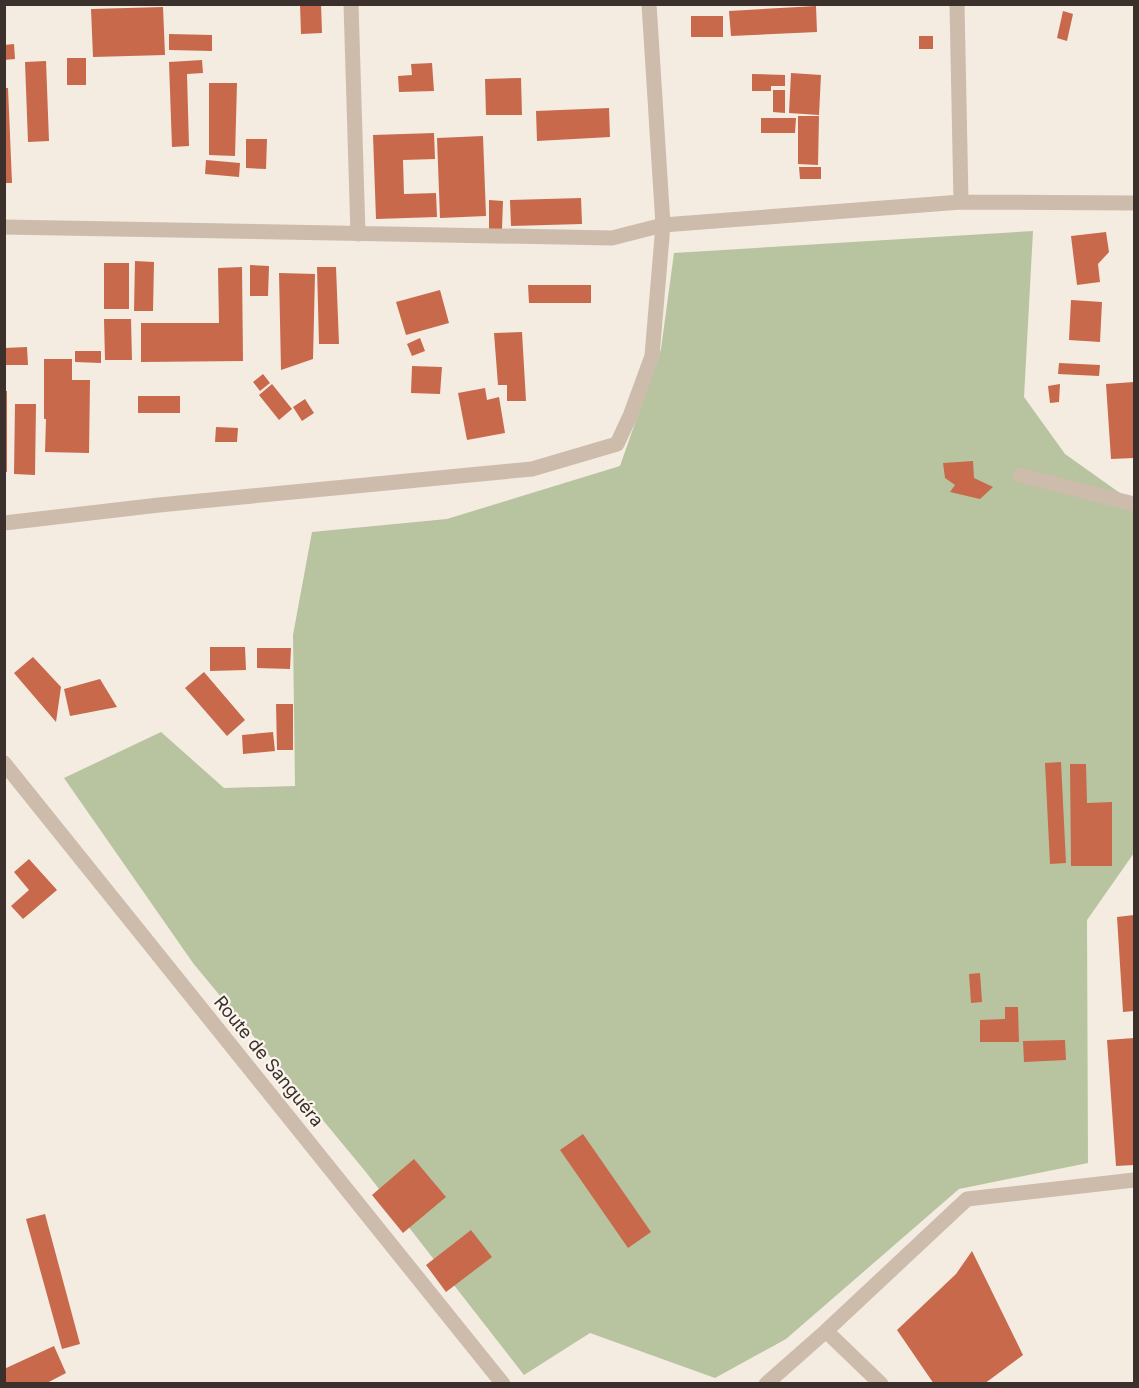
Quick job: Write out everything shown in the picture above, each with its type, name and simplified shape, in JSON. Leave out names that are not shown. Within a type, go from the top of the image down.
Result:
[{"type":"street","points":[[351,4],[358,234]]},
{"type":"street","points":[[4,523],[171,504],[532,469],[617,444],[652,357],[663,225],[649,4]]},
{"type":"street","points":[[957,4],[961,202]]},
{"type":"street","points":[[4,227],[612,238],[663,225],[961,202],[1134,203]]},
{"type":"street","points":[[1020,476],[1134,504]]},
{"type":"street","name":"Route de Sanguéra","points":[[4,763],[503,1383]]},
{"type":"street","points":[[766,1383],[826,1331],[967,1199],[1134,1180]]},
{"type":"street","points":[[826,1331],[881,1383]]},
{"type":"green space","points":[[1033,231],[1024,397],[1065,454],[1134,503],[1134,853],[1087,920],[1088,1163],[959,1189],[786,1339],[715,1378],[590,1333],[524,1375],[365,1171],[193,963],[64,778],[161,732],[224,788],[295,786],[293,635],[312,532],[447,519],[620,466],[661,349],[674,253]]},
{"type":"building","points":[[300,4],[321,4],[322,33],[301,34]]},
{"type":"building","points":[[816,6],[817,32],[731,36],[729,11]]},
{"type":"building","points":[[163,7],[165,55],[93,57],[91,9]]},
{"type":"building","points":[[1063,11],[1073,14],[1067,41],[1057,38]]},
{"type":"building","points":[[691,16],[723,16],[723,37],[691,37]]},
{"type":"building","points":[[169,34],[212,35],[212,51],[169,50]]},
{"type":"building","points":[[919,36],[933,36],[933,49],[919,49]]},
{"type":"building","points":[[14,44],[15,59],[4,60],[4,45]]},
{"type":"building","points":[[67,58],[86,58],[86,85],[67,85]]},
{"type":"building","points":[[202,60],[203,73],[187,74],[189,146],[172,147],[169,62]]},
{"type":"building","points":[[46,61],[49,141],[28,142],[25,62]]},
{"type":"building","points":[[432,63],[434,91],[399,92],[398,76],[412,75],[411,64]]},
{"type":"building","points":[[791,73],[821,75],[819,115],[789,113]]},
{"type":"building","points":[[752,74],[785,75],[785,86],[771,86],[771,91],[752,91]]},
{"type":"building","points":[[521,78],[522,115],[486,115],[485,79]]},
{"type":"building","points":[[209,83],[237,83],[235,156],[209,155]]},
{"type":"building","points":[[4,88],[8,88],[12,183],[4,183]]},
{"type":"building","points":[[773,90],[785,90],[785,113],[773,112]]},
{"type":"building","points":[[609,108],[610,137],[537,141],[536,111]]},
{"type":"building","points":[[798,116],[819,116],[818,165],[798,164]]},
{"type":"building","points":[[761,118],[796,118],[795,133],[761,133]]},
{"type":"building","points":[[434,133],[435,159],[403,160],[404,194],[436,193],[437,217],[376,219],[373,135]]},
{"type":"building","points":[[483,136],[486,216],[440,218],[437,138]]},
{"type":"building","points":[[246,139],[267,139],[266,169],[246,168]]},
{"type":"building","points":[[206,160],[240,163],[239,177],[205,174]]},
{"type":"building","points":[[799,167],[821,167],[821,179],[800,179]]},
{"type":"building","points":[[581,198],[582,224],[511,226],[510,200]]},
{"type":"building","points":[[489,200],[503,201],[502,229],[489,229]]},
{"type":"building","points":[[1106,232],[1109,252],[1098,264],[1100,282],[1077,285],[1071,236]]},
{"type":"building","points":[[135,261],[154,262],[153,311],[134,311]]},
{"type":"building","points":[[104,263],[129,263],[129,309],[104,309]]},
{"type":"building","points":[[250,265],[269,266],[268,296],[250,296]]},
{"type":"building","points":[[242,267],[243,361],[141,362],[141,323],[219,323],[218,268]]},
{"type":"building","points":[[317,267],[336,267],[339,344],[319,344]]},
{"type":"building","points":[[279,273],[315,274],[313,359],[281,370]]},
{"type":"building","points":[[528,285],[591,285],[591,303],[529,303]]},
{"type":"building","points":[[440,290],[449,323],[406,335],[396,302]]},
{"type":"building","points":[[1071,300],[1102,302],[1100,342],[1069,340]]},
{"type":"building","points":[[104,319],[131,319],[132,360],[105,360]]},
{"type":"building","points":[[522,332],[526,401],[507,401],[507,385],[498,385],[494,333]]},
{"type":"building","points":[[420,338],[425,351],[412,356],[407,344]]},
{"type":"building","points":[[27,347],[28,365],[4,365],[4,348]]},
{"type":"building","points":[[75,351],[101,351],[101,363],[75,362]]},
{"type":"building","points":[[44,359],[72,359],[72,380],[90,380],[89,453],[45,452]]},
{"type":"building","points":[[1059,363],[1100,365],[1099,376],[1058,374]]},
{"type":"building","points":[[412,366],[442,367],[440,394],[411,393]]},
{"type":"building","points":[[263,374],[270,383],[260,391],[253,382]]},
{"type":"building","points":[[1134,382],[1134,458],[1111,459],[1106,384]]},
{"type":"building","points":[[272,384],[292,409],[279,420],[259,395]]},
{"type":"building","points":[[1060,384],[1059,402],[1050,403],[1048,386]]},
{"type":"building","points":[[485,388],[487,400],[499,397],[505,433],[467,440],[458,393]]},
{"type":"building","points":[[4,391],[7,391],[7,472],[4,472]]},
{"type":"building","points":[[138,396],[180,396],[180,413],[138,413]]},
{"type":"building","points":[[305,399],[314,413],[302,421],[293,407]]},
{"type":"building","points":[[15,404],[36,404],[35,475],[14,474]]},
{"type":"building","points":[[216,427],[238,428],[237,442],[215,442]]},
{"type":"building","points":[[973,461],[974,478],[993,487],[980,499],[950,492],[955,485],[945,478],[943,463]]},
{"type":"building","points":[[210,647],[245,647],[246,670],[210,671]]},
{"type":"building","points":[[257,648],[291,648],[290,669],[257,668]]},
{"type":"building","points":[[33,657],[61,687],[56,722],[14,673]]},
{"type":"building","points":[[204,672],[245,720],[227,736],[185,688]]},
{"type":"building","points":[[100,679],[117,707],[70,716],[64,689]]},
{"type":"building","points":[[276,704],[293,704],[293,750],[277,750]]},
{"type":"building","points":[[273,732],[275,751],[243,754],[242,735]]},
{"type":"building","points":[[1061,762],[1066,863],[1050,864],[1045,763]]},
{"type":"building","points":[[1070,764],[1086,764],[1087,803],[1112,802],[1112,866],[1071,866]]},
{"type":"building","points":[[29,859],[57,890],[23,919],[11,906],[29,890],[14,872]]},
{"type":"building","points":[[1134,915],[1134,1011],[1123,1012],[1117,917]]},
{"type":"building","points":[[980,973],[982,1002],[971,1003],[969,974]]},
{"type":"building","points":[[1005,1007],[1018,1007],[1019,1042],[980,1042],[980,1020],[1005,1019]]},
{"type":"building","points":[[1134,1038],[1134,1165],[1116,1166],[1107,1040]]},
{"type":"building","points":[[1065,1040],[1066,1060],[1024,1062],[1023,1041]]},
{"type":"building","points":[[583,1134],[651,1232],[628,1248],[560,1150]]},
{"type":"building","points":[[414,1159],[446,1197],[403,1233],[372,1195]]},
{"type":"building","points":[[45,1214],[80,1344],[62,1349],[26,1219]]},
{"type":"building","points":[[471,1230],[492,1257],[446,1292],[426,1265]]},
{"type":"building","points":[[972,1251],[1023,1355],[984,1384],[934,1384],[897,1330],[956,1274]]},
{"type":"building","points":[[54,1346],[66,1373],[45,1384],[4,1384],[4,1369]]}]
